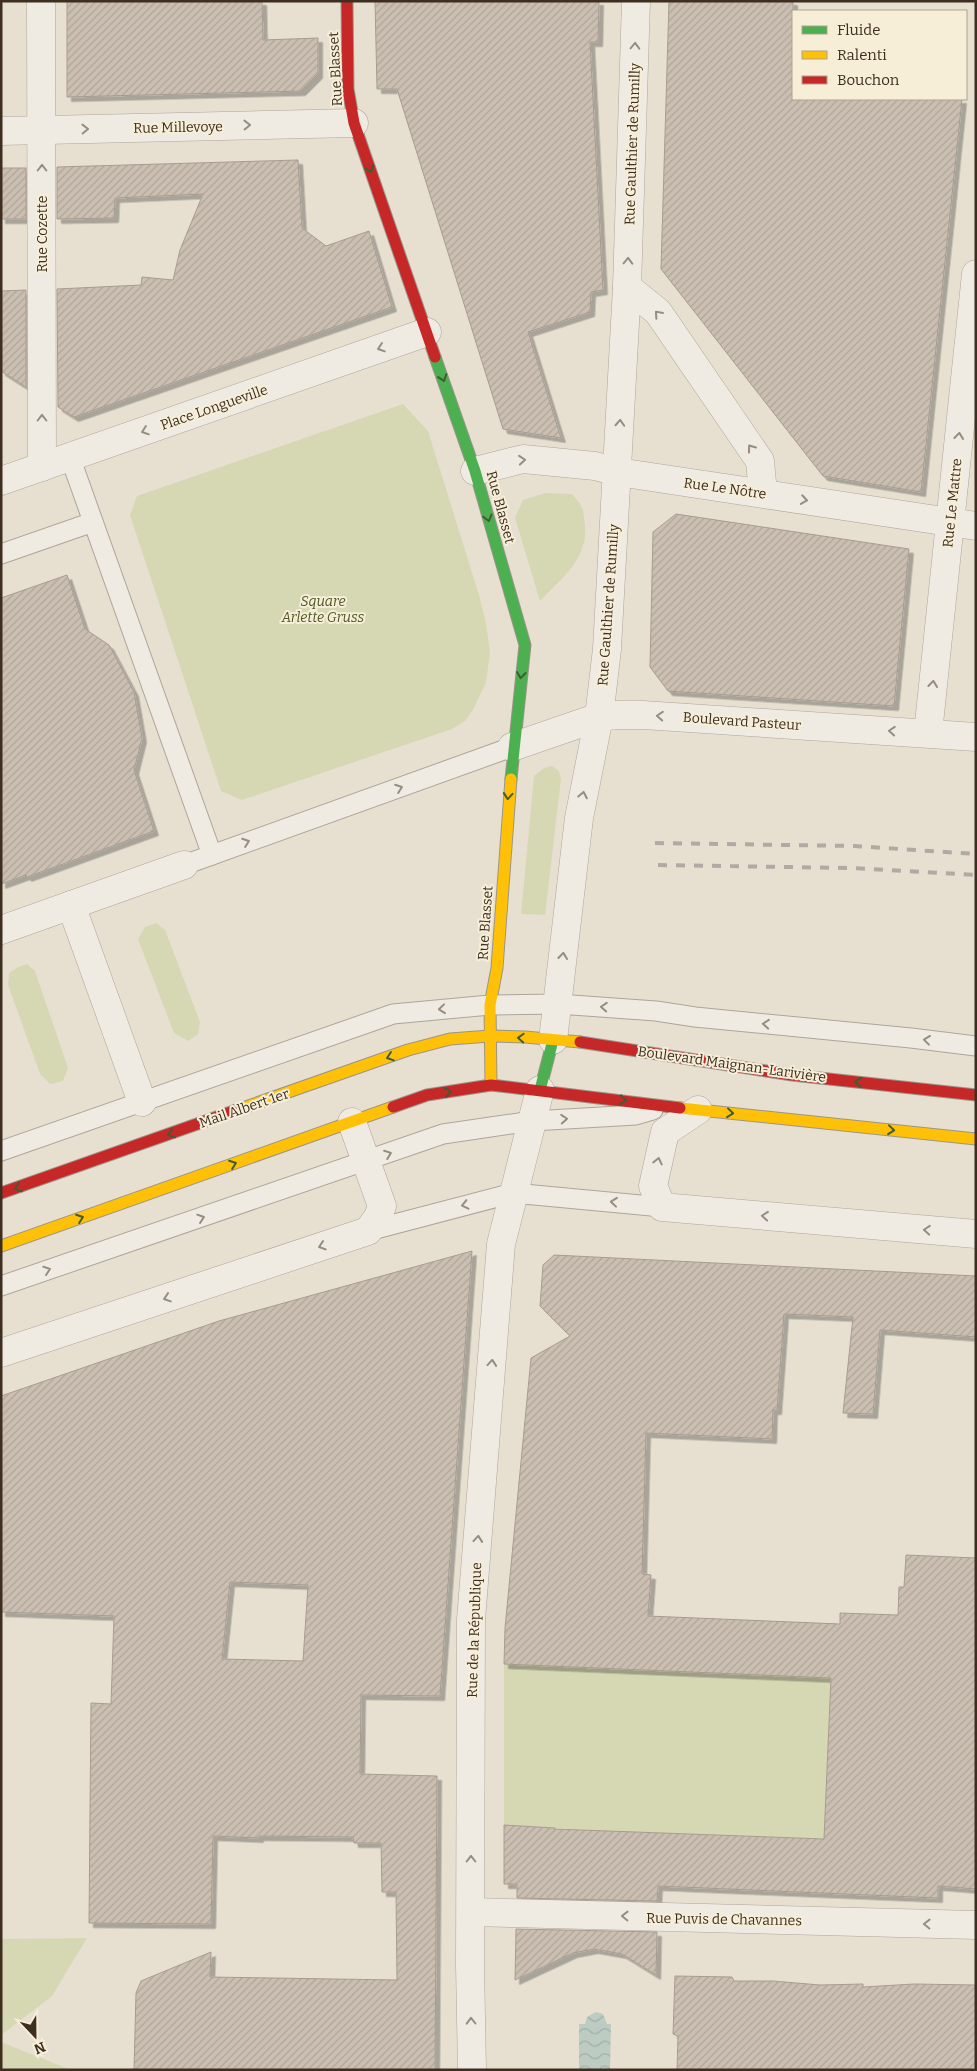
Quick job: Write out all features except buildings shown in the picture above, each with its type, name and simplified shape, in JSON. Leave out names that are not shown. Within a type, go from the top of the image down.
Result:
[{"type":"main road","name":"Rue Blasset","points":[[347,1],[348,89],[354,123],[475,470],[525,645],[512,747],[497,968],[490,1004],[491,1085]]},
{"type":"main road","name":"Boulevard Maignan-Larivière","points":[[489,1036],[553,1040],[665,1054],[792,1075],[976,1095]]},
{"type":"main road","name":"Mail Albert 1er","points":[[1,1193],[408,1050],[453,1038],[489,1036]]},
{"type":"main road","points":[[540,1090],[553,1040]]},
{"type":"main road","points":[[1,1246],[427,1095],[491,1085],[698,1110],[976,1139]]},
{"type":"street","name":"Rue Cozette","points":[[41,1],[42,467]]},
{"type":"street","name":"Rue Gaulthier de Rumilly","points":[[553,1040],[579,818],[599,717],[608,649],[611,560],[618,472],[627,287],[636,1]]},
{"type":"street","name":"Rue Millevoye","points":[[1,131],[354,123]]},
{"type":"street","name":"Rue Le Mattre","points":[[928,733],[963,524],[976,274]]},
{"type":"street","points":[[627,287],[658,312],[760,461],[763,493]]},
{"type":"street","name":"Place Longueville","points":[[1,481],[427,332]]},
{"type":"street","name":"Rue Le Nôtre","points":[[475,470],[523,459],[595,466],[618,472],[963,524]]},
{"type":"street","name":"Boulevard Pasteur","points":[[512,747],[599,717],[614,715],[644,715],[976,737]]},
{"type":"street","points":[[1,930],[184,865]]},
{"type":"street","points":[[71,904],[142,1102]]},
{"type":"street","name":"Rue de la République","points":[[472,2070],[471,1620],[501,1244],[540,1090]]},
{"type":"street","points":[[698,1110],[665,1132],[652,1186],[662,1207],[976,1234]]},
{"type":"street","points":[[1,1353],[368,1231],[378,1218],[382,1206],[352,1122]]},
{"type":"street","name":"Rue Puvis de Chavannes","points":[[471,1912],[976,1925]]},
{"type":"lane","points":[[70,457],[212,855]]},
{"type":"lane","points":[[1,554],[93,522]]},
{"type":"lane","points":[[184,865],[512,747]]},
{"type":"lane","points":[[1,1151],[393,1014],[490,1004],[558,1004],[656,1011],[695,1017],[976,1046]]},
{"type":"lane","points":[[1,1286],[443,1134],[532,1121],[636,1115],[664,1106]]},
{"type":"lane","points":[[368,1231],[513,1193],[662,1207]]},
{"type":"green space","name":"Square Arlette Gruss","points":[[403,404],[428,431],[486,623],[490,653],[486,682],[473,710],[465,721],[452,729],[242,800],[221,791],[130,515],[137,496]]},
{"type":"green space","points":[[545,493],[572,494],[583,512],[585,538],[582,549],[572,568],[540,601],[515,518],[523,500]]},
{"type":"green space","points":[[552,766],[559,771],[561,779],[545,915],[521,914],[534,776],[544,768]]},
{"type":"green space","points":[[156,923],[165,930],[200,1022],[198,1034],[188,1041],[174,1033],[138,939],[145,927]]},
{"type":"green space","points":[[27,964],[35,971],[68,1068],[63,1081],[50,1084],[40,1074],[8,985],[9,973]]},
{"type":"green space","points":[[504,1664],[831,1678],[824,1839],[504,1825]]},
{"type":"green space","points":[[87,1938],[52,1996],[1,2035],[1,1939]]},
{"type":"green space","points":[[1,2042],[71,2070],[1,2070]]},
{"type":"water","points":[[596,2012],[603,2014],[607,2024],[611,2024],[610,2070],[579,2070],[579,2024],[585,2024],[587,2017]]},
{"type":"railway","points":[[655,843],[854,846],[976,854]]},
{"type":"railway","points":[[658,865],[850,868],[976,875]]},
{"type":"traffic: fast","points":[[435,357],[475,471],[525,645],[511,779]]},
{"type":"traffic: fast","points":[[540,1090],[553,1040]]},
{"type":"traffic: slow","points":[[491,1085],[490,1005],[497,968],[511,779]]},
{"type":"traffic: slow","points":[[234,1111],[408,1050],[450,1039],[490,1036],[580,1042]]},
{"type":"traffic: slow","points":[[1,1246],[393,1107]]},
{"type":"traffic: slow","points":[[680,1108],[976,1139]]},
{"type":"traffic: jam","points":[[347,1],[348,89],[354,123],[435,357]]},
{"type":"traffic: jam","points":[[580,1042],[792,1075],[976,1095]]},
{"type":"traffic: jam","points":[[393,1107],[427,1095],[491,1085],[680,1108]]},
{"type":"traffic: jam","points":[[1,1193],[234,1111]]}]
